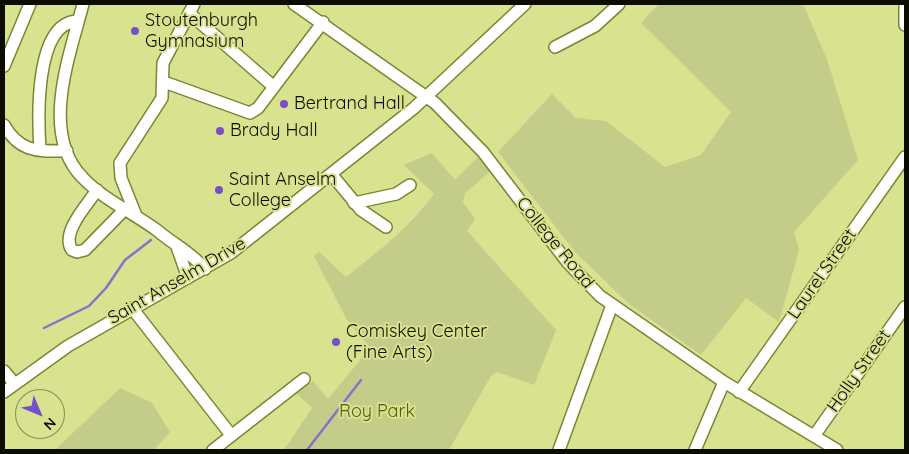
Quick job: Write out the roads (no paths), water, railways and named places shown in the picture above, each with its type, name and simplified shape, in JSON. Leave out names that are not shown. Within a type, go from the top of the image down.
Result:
[{"type":"street","points":[[4,66],[14,38],[30,4]]},
{"type":"street","points":[[83,4],[65,74],[60,104],[61,128],[67,151],[81,176],[97,190],[130,211],[177,247],[191,254],[205,269]]},
{"type":"street","name":"College Road","points":[[294,4],[323,22],[427,96],[479,147],[568,263],[589,286],[612,306],[739,392],[837,450]]},
{"type":"street","points":[[554,47],[595,26],[618,4]]},
{"type":"street","name":"Saint Anselm Drive","points":[[4,392],[68,346],[132,308],[205,269],[238,248],[332,175],[427,96],[523,5]]},
{"type":"street","points":[[905,7],[905,25]]},
{"type":"street","points":[[130,211],[121,178],[120,163],[161,100],[164,82],[162,67],[165,57],[191,8],[274,87]]},
{"type":"street","points":[[40,150],[38,111],[43,66],[54,35],[64,25],[78,21]]},
{"type":"street","points":[[164,82],[250,113],[258,108],[323,22]]},
{"type":"street","points":[[4,124],[13,138],[24,147],[40,150],[67,151]]},
{"type":"street","name":"Laurel Street","points":[[739,392],[901,173],[905,157]]},
{"type":"street","points":[[332,175],[354,203],[366,214],[386,227]]},
{"type":"street","points":[[354,203],[396,194],[410,185]]},
{"type":"street","points":[[97,190],[71,232],[68,241],[72,250],[78,252],[85,250],[130,211]]},
{"type":"street","points":[[177,247],[188,278]]},
{"type":"street","points":[[559,450],[612,306]]},
{"type":"street","name":"Holly Street","points":[[814,436],[905,306]]},
{"type":"street","points":[[132,308],[231,435]]},
{"type":"street","points":[[4,371],[14,383]]},
{"type":"street","points":[[213,450],[304,379]]},
{"type":"street","points":[[695,450],[724,382]]},
{"type":"waterway","points":[[44,328],[89,306],[106,288],[125,260],[151,240]]},
{"type":"waterway","points":[[307,450],[361,380]]},
{"type":"place","name":"Stoutenburgh Gymnasium","points":[[135,31]]},
{"type":"place","name":"Bertrand Hall","points":[[284,104]]},
{"type":"place","name":"Brady Hall","points":[[220,131]]},
{"type":"place","name":"Saint Anselm College","points":[[219,190]]},
{"type":"place","name":"Comiskey Center (Fine Arts)","points":[[336,342]]},
{"type":"park label","name":"Roy Park","points":[[377,412]]}]
